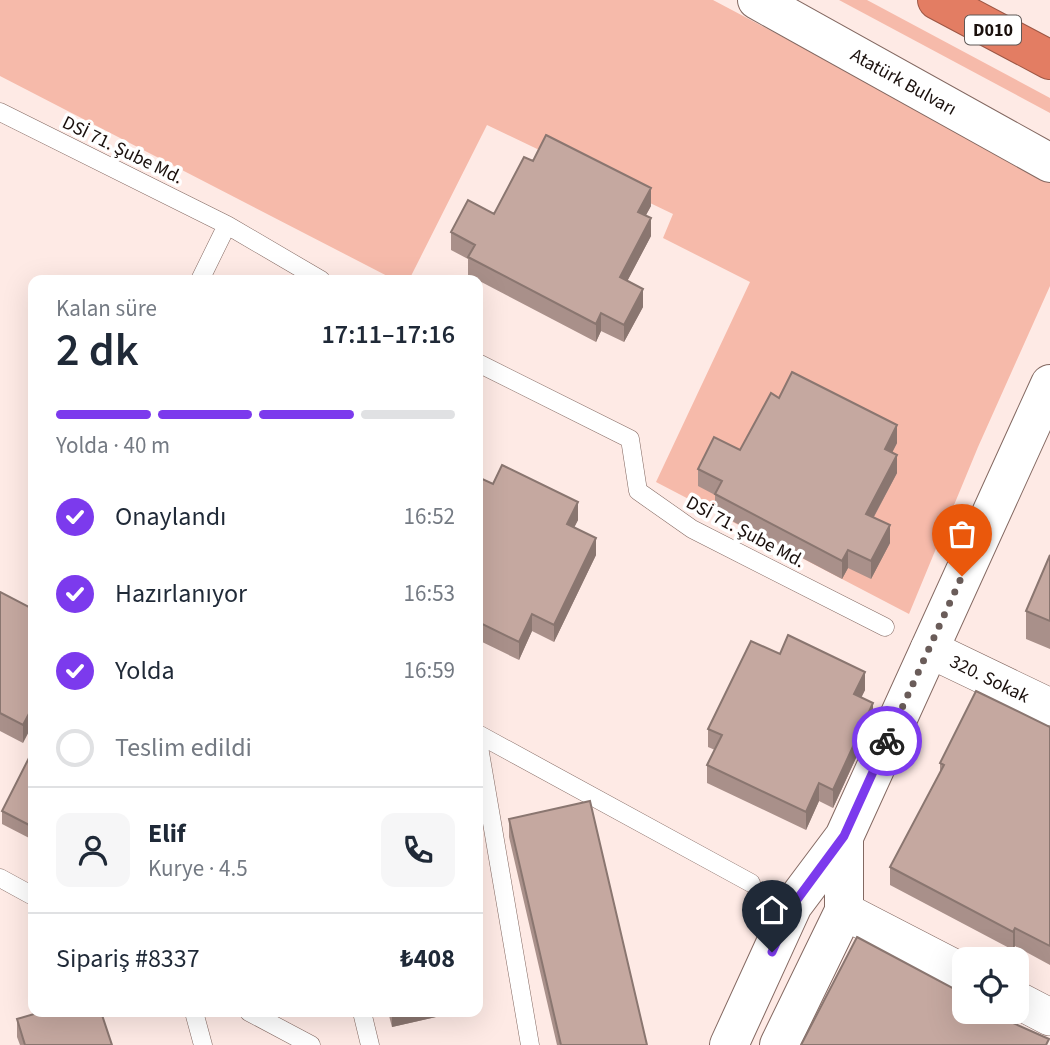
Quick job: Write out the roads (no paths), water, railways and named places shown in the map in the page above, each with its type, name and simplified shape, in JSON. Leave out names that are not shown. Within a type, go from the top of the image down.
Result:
[{"type":"highway","name":"D010","points":[[937,0],[1050,61]]},
{"type":"street","name":"Atatürk Bulvarı","points":[[757,0],[1050,163]]},
{"type":"street","points":[[729,1045],[793,905],[844,836],[1050,383]]},
{"type":"street","name":"320. Sokak","points":[[929,649],[1050,707]]},
{"type":"street","points":[[779,1045],[844,911],[844,836]]},
{"type":"street","points":[[844,911],[952,967]]},
{"type":"street","points":[[1029,1006],[1050,1017]]},
{"type":"lane","name":"DSİ 71. Şube Md.","points":[[0,112],[227,225],[312,275]]},
{"type":"lane","points":[[202,275],[227,225]]},
{"type":"lane","name":"DSİ 71. Şube Md.","points":[[483,366],[630,439],[638,491],[692,529],[885,627]]},
{"type":"lane","points":[[483,737],[751,883]]},
{"type":"lane","points":[[483,770],[530,1045]]},
{"type":"lane","points":[[0,878],[28,893]]},
{"type":"lane","points":[[195,1017],[202,1045]]},
{"type":"lane","points":[[258,1017],[311,1045]]},
{"type":"lane","points":[[363,1017],[370,1045]]}]
